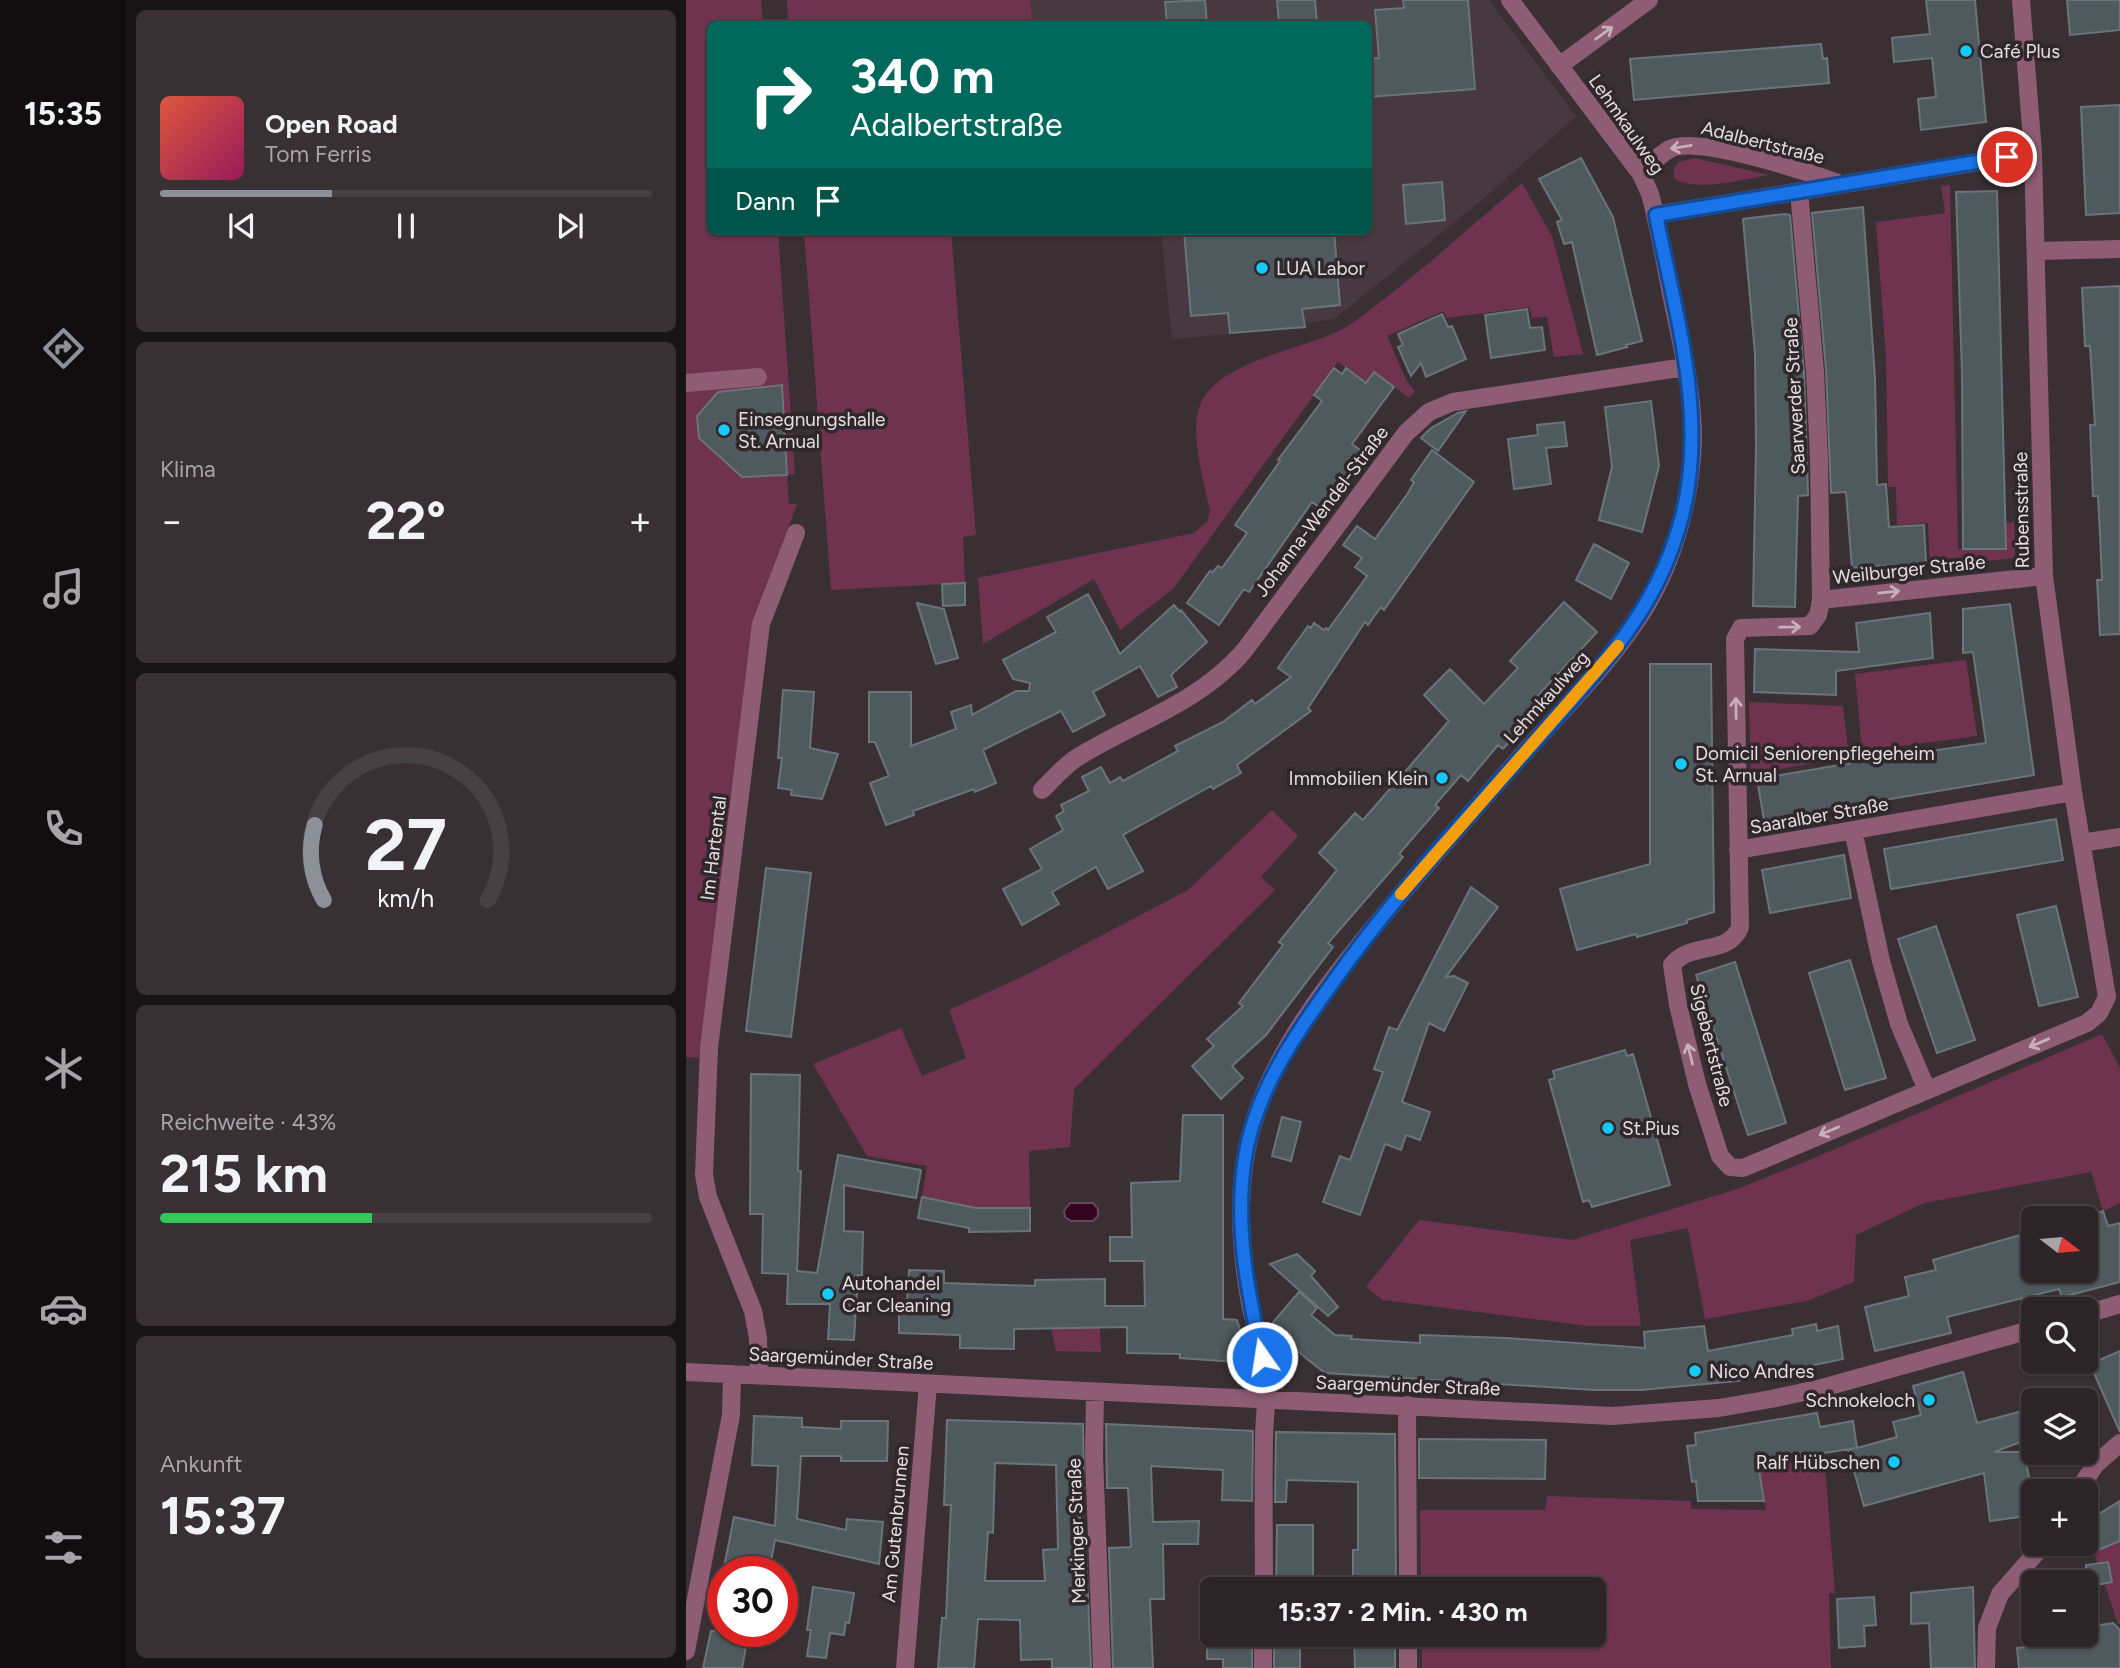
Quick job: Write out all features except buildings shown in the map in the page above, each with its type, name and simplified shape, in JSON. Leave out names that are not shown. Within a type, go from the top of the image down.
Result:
[{"type":"street","name":"Lehmkaulweg","points":[[1264,1577],[1266,1375],[1250,1303],[1241,1240],[1244,1162],[1250,1131],[1261,1102],[1298,1030],[1358,946],[1427,862],[1609,658],[1638,619],[1669,558],[1682,516],[1689,480],[1693,437],[1685,367],[1656,215],[1641,174],[1510,0]]},
{"type":"street","points":[[1559,66],[1649,0]]},
{"type":"street","name":"Rubensstraße","points":[[2021,0],[2033,153],[2044,576],[2073,792],[2107,997],[2099,1013]]},
{"type":"street","name":"Adalbertstraße","points":[[1641,174],[1670,149],[1687,145],[1796,169],[1842,184]]},
{"type":"street","name":"Adalbertstraße","points":[[1656,215],[2033,153]]},
{"type":"street","name":"Saarwerder Straße","points":[[1799,191],[1816,383],[1821,600]]},
{"type":"street","points":[[2036,251],[2120,249]]},
{"type":"street","name":"Johanna-Wendel-Straße","points":[[1042,790],[1075,758],[1200,692],[1225,673],[1406,433],[1429,412],[1453,402],[1685,367]]},
{"type":"street","points":[[686,383],[758,377]]},
{"type":"street","name":"Im Hartental","points":[[759,1375],[758,1338],[753,1311],[708,1197],[704,1175],[705,1103],[709,1048],[761,624],[796,533]]},
{"type":"street","name":"Weilburger Straße","points":[[1821,600],[2044,576]]},
{"type":"street","name":"Sigebertstraße","points":[[1821,600],[1818,615],[1810,626],[1741,628],[1735,639],[1740,927],[1736,936],[1727,943],[1686,952],[1672,965],[1678,1005],[1697,1084],[1720,1156],[1730,1167],[1743,1168],[2087,1023],[2099,1013]]},
{"type":"street","name":"Saaralber Straße","points":[[1738,850],[2073,792]]},
{"type":"street","points":[[1853,830],[1881,961],[1899,1024],[1927,1090]]},
{"type":"street","points":[[2082,843],[2120,837]]},
{"type":"street","points":[[2098,1310],[2120,1304]]},
{"type":"street","name":"Saargemünder Straße","points":[[686,1372],[1612,1416],[1719,1408],[1822,1388],[2021,1333]]},
{"type":"street","points":[[686,1651],[731,1415],[732,1374]]},
{"type":"street","name":"Am Gutenbrunnen","points":[[905,1668],[928,1384]]},
{"type":"street","name":"Merkinger Straße","points":[[1096,1392],[1094,1456],[1102,1668]]},
{"type":"street","points":[[1407,1405],[1408,1577]]},
{"type":"street","points":[[2086,1479],[2095,1465],[2120,1443]]},
{"type":"street","points":[[1986,1668],[1987,1628],[2000,1594],[2033,1556]]},
{"type":"street","points":[[1263,1647],[1263,1668]]},
{"type":"street","points":[[1408,1647],[1408,1668]]},
{"type":"shaded area","points":[[686,0],[761,0],[763,21],[707,21],[707,235],[778,235],[795,474],[787,475],[789,504],[797,504],[753,621],[699,1058],[686,1057]]},
{"type":"shaded area","points":[[787,0],[1031,0],[1032,21],[788,21]]},
{"type":"shaded area","points":[[1031,0],[1489,0],[1576,116],[1481,201],[1334,319],[1305,323],[1305,327],[1172,339],[1161,235],[1372,235],[1372,21],[1032,21]]},
{"type":"shaded area","points":[[1695,158],[1769,175],[1707,185],[1674,178],[1674,169],[1678,162]]},
{"type":"shaded area","points":[[1522,183],[1552,236],[1583,354],[1554,357],[1547,317],[1532,318],[1529,307],[1447,318],[1443,311],[1387,336],[1407,382],[1415,391],[1409,398],[1375,372],[1366,383],[1338,362],[1173,589],[1120,630],[1094,579],[983,644],[978,578],[1194,533],[1207,522],[1210,511],[1198,452],[1196,422],[1204,397],[1216,384],[1250,364],[1345,328],[1388,296]]},
{"type":"shaded area","points":[[1950,185],[1958,549],[2005,549],[2005,523],[2014,522],[2015,558],[1930,567],[1928,523],[1897,525],[1896,487],[1888,487],[1886,357],[1876,222],[1945,213],[1941,186]]},
{"type":"shaded area","points":[[804,235],[951,235],[976,535],[963,537],[965,583],[831,590]]},
{"type":"shaded area","points":[[1966,660],[1977,736],[1862,751],[1855,674]]},
{"type":"shaded area","points":[[1749,702],[1843,706],[1849,757],[1751,774]]},
{"type":"shaded area","points":[[1272,810],[1298,836],[1261,877],[1275,890],[1074,1089],[1070,1147],[1029,1151],[1030,1208],[976,1207],[922,1197],[927,1166],[867,1156],[813,1064],[901,1028],[922,1076],[966,1058],[949,1010],[1028,974],[1188,890]]},
{"type":"shaded area","points":[[2102,1034],[2120,1068],[2120,1203],[2103,1211],[2091,1172],[1924,1203],[1856,1235],[1854,1282],[1807,1301],[1705,1319],[1688,1228],[1630,1240],[1641,1326],[1590,1326],[1383,1300],[1366,1287],[1419,1220],[1572,1240],[1737,1189]]},
{"type":"shaded area","points":[[1070,1203],[1093,1203],[1098,1209],[1098,1216],[1093,1221],[1071,1221],[1065,1217],[1064,1211]]},
{"type":"shaded area","points":[[1100,1327],[1101,1352],[1056,1351],[1051,1328]]},
{"type":"shaded area","points":[[1824,1453],[1835,1593],[1829,1593],[1831,1668],[1422,1668],[1422,1647],[1606,1647],[1606,1577],[1421,1577],[1420,1510],[1545,1510],[1547,1496],[1691,1501],[1691,1509],[1766,1510],[1758,1464]]},
{"type":"shaded area","points":[[2120,1541],[2120,1624],[2095,1556],[2098,1556],[2098,1550]]},
{"type":"slow traffic","points":[[1401,894],[1618,646]]},
{"type":"place","name":"Café Plus","points":[[1966,51]]},
{"type":"place","name":"LUA Labor","points":[[1262,268]]},
{"type":"place","name":"Einsegnungshalle St. Arnual","points":[[724,430]]},
{"type":"place","name":"Domicil Seniorenpflegeheim St. Arnual","points":[[1681,764]]},
{"type":"place","name":"Immobilien Klein","points":[[1442,778]]},
{"type":"place","name":"St.Pius","points":[[1608,1128]]},
{"type":"place","name":"Autohandel Car Cleaning","points":[[828,1294]]},
{"type":"place","name":"Nico Andres","points":[[1695,1371]]},
{"type":"place","name":"Schnokeloch","points":[[1929,1400]]},
{"type":"place","name":"Ralf Hübschen","points":[[1894,1462]]},
{"type":"route","points":[[1262,1357],[1250,1303],[1241,1240],[1241,1197],[1250,1131],[1277,1067],[1298,1030],[1358,946],[1427,862],[1609,658],[1638,619],[1669,558],[1682,516],[1693,437],[1685,367],[1656,215],[2007,157]]}]
